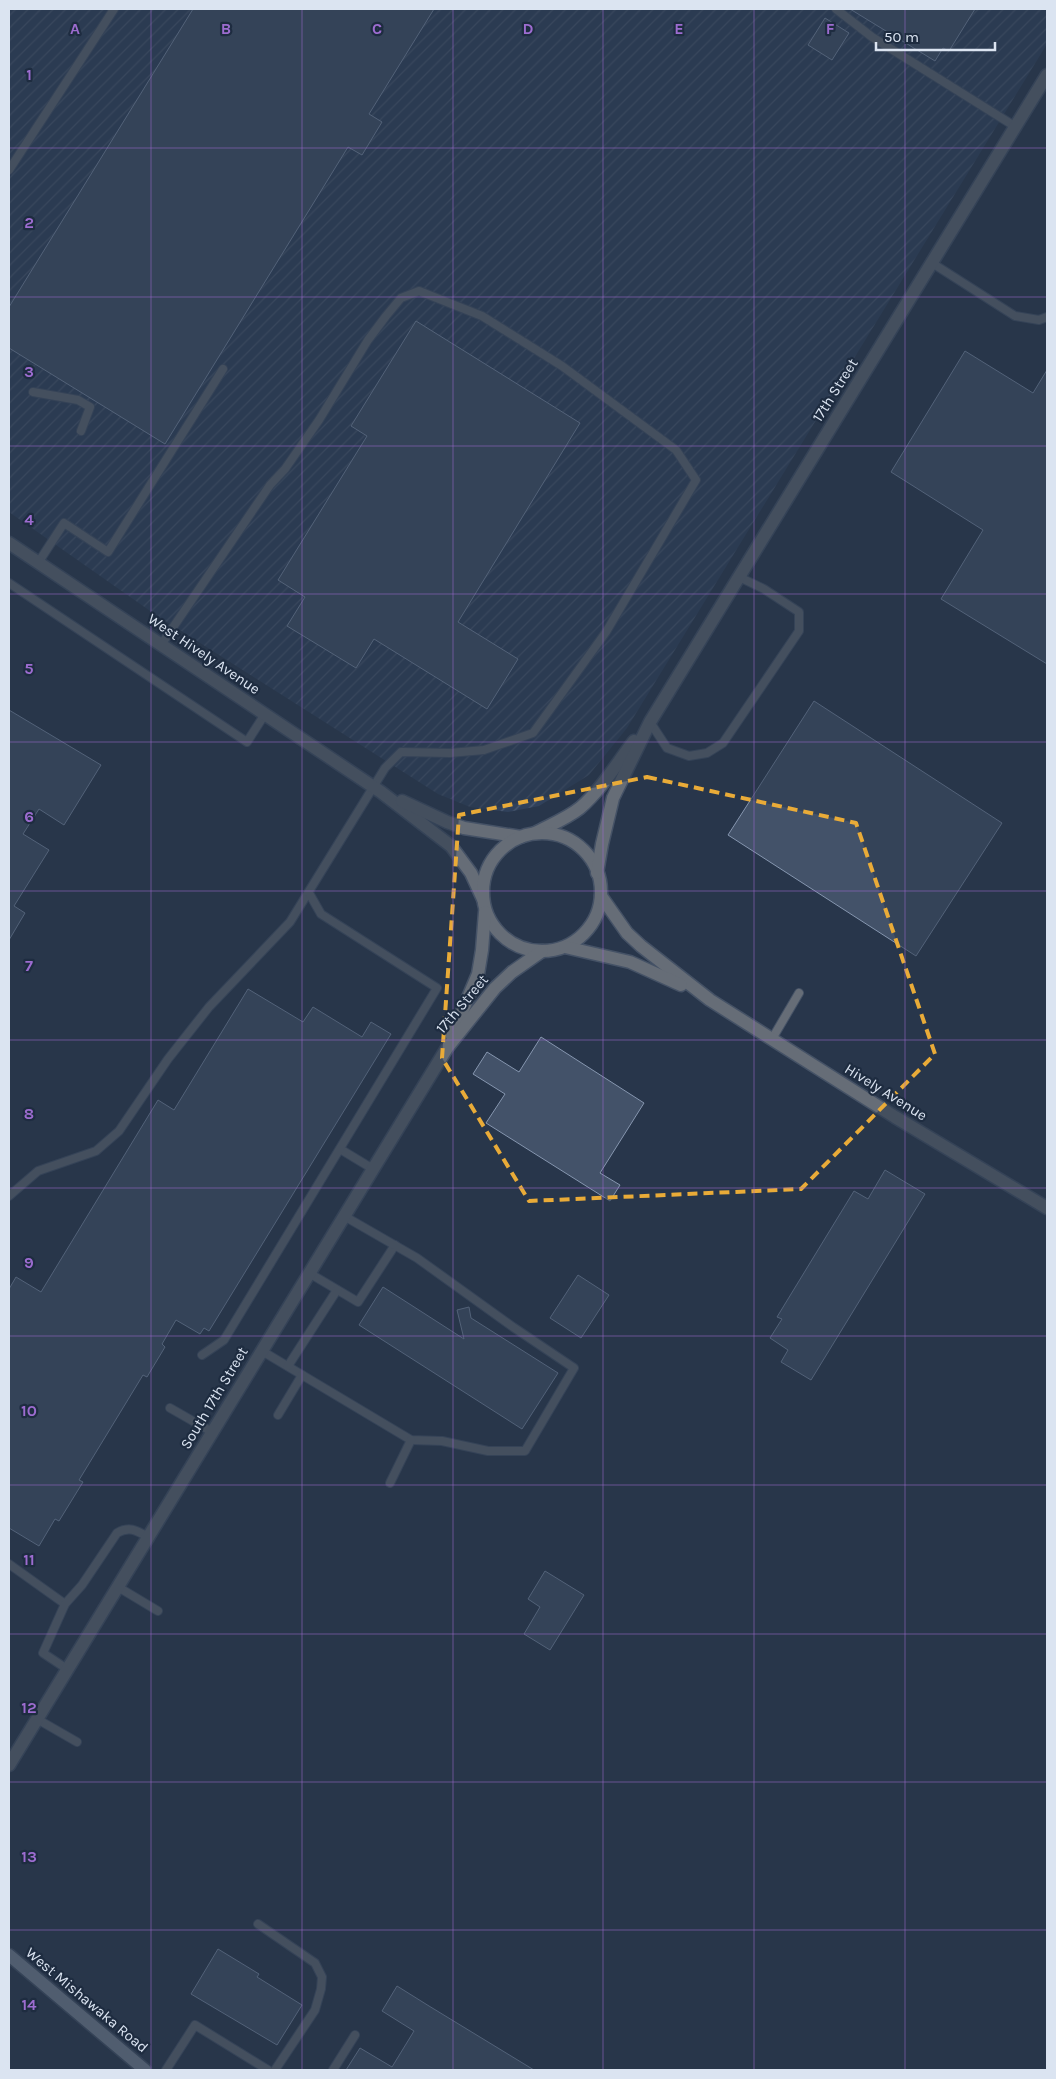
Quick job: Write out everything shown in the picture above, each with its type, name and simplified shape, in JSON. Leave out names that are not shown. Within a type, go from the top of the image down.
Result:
[{"type":"main road","name":"West Mishawaka Road","points":[[9,1955],[145,2070]]},
{"type":"street","name":"17th Street","points":[[597,873],[613,798],[650,722],[1047,75]]},
{"type":"street","name":"West Hively Avenue","points":[[9,543],[377,789]]},
{"type":"street","name":"17th Street","points":[[526,836],[562,820],[581,807],[594,794],[650,722]]},
{"type":"street","points":[[377,789],[464,828],[526,836],[551,834],[570,840],[586,853],[597,873],[601,896],[594,921],[582,936],[565,946],[542,951],[522,948],[505,938],[496,930],[471,873],[451,846],[377,789]]},
{"type":"street","points":[[484,904],[484,883],[489,867],[502,848],[526,836]]},
{"type":"street","name":"Hively Avenue","points":[[601,896],[634,940],[710,1000],[895,1117],[1047,1208]]},
{"type":"street","name":"17th Street","points":[[447,1048],[478,974],[482,950],[484,904]]},
{"type":"street","name":"Hively Avenue","points":[[565,946],[630,962],[710,1000]]},
{"type":"street","name":"17th Street","points":[[447,1048],[495,988],[512,972],[542,951]]},
{"type":"street","name":"South 17th Street","points":[[9,1765],[447,1048]]},
{"type":"lane","points":[[9,170],[114,9]]},
{"type":"lane","points":[[836,9],[872,37],[1016,126]]},
{"type":"lane","points":[[932,262],[1015,316],[1039,320],[1047,317]]},
{"type":"lane","points":[[9,1196],[38,1171],[96,1151],[119,1131],[168,1059],[209,1007],[290,922],[377,789],[385,768],[401,752],[450,753],[484,750],[534,733],[606,632],[696,480],[676,450],[562,366],[482,316],[419,291],[401,298],[368,340],[319,420],[285,469],[265,493],[161,645]]},
{"type":"lane","points":[[38,563],[64,523],[108,552],[223,368]]},
{"type":"lane","points":[[33,392],[78,400],[90,407],[81,431]]},
{"type":"lane","points":[[650,722],[667,748],[689,756],[706,753],[723,743],[799,631],[799,612],[764,589],[739,577]]},
{"type":"lane","points":[[9,584],[247,742],[265,714]]},
{"type":"lane","points":[[202,1355],[224,1340],[437,988],[321,914],[309,893]]},
{"type":"lane","points":[[772,1039],[799,993]]},
{"type":"lane","points":[[340,1149],[373,1168]]},
{"type":"lane","points":[[262,1350],[411,1440],[442,1441],[488,1451],[525,1452],[574,1368],[417,1258],[344,1216]]},
{"type":"lane","points":[[309,1274],[358,1302],[395,1245]]},
{"type":"lane","points":[[288,1366],[337,1290]]},
{"type":"lane","points":[[278,1415],[302,1375]]},
{"type":"lane","points":[[170,1408],[212,1432]]},
{"type":"lane","points":[[390,1482],[411,1440]]},
{"type":"lane","points":[[67,1669],[44,1653],[66,1604],[82,1584],[116,1533],[125,1528],[135,1529],[148,1537]]},
{"type":"lane","points":[[9,1564],[66,1604]]},
{"type":"lane","points":[[118,1587],[158,1611]]},
{"type":"lane","points":[[37,1719],[77,1742]]},
{"type":"lane","points":[[258,1924],[316,1963],[322,1977],[321,1989],[315,2010],[275,2070]]},
{"type":"lane","points":[[166,2070],[195,2025],[268,2070]]},
{"type":"lane","points":[[333,2070],[355,2035]]},
{"type":"highlighted area","points":[[647,777],[856,823],[935,1054],[801,1189],[529,1201],[442,1058],[459,815]]},
{"type":"shaded area","points":[[9,9],[1047,9],[1047,44],[627,728],[589,775],[539,806],[508,812],[470,807],[438,794],[153,613],[9,512]]},
{"type":"building","points":[[193,9],[434,9],[369,114],[382,122],[362,155],[348,147],[165,444],[9,348],[9,307]]},
{"type":"building","points":[[850,9],[975,9],[949,51],[943,48],[935,61]]},
{"type":"building","points":[[825,18],[849,33],[832,60],[808,45]]},
{"type":"building","points":[[416,321],[580,423],[458,622],[518,659],[487,709],[374,639],[356,668],[287,626],[305,597],[278,580],[367,436],[351,426]]},
{"type":"building","points":[[965,351],[1033,393],[1047,370],[1047,664],[941,599],[983,530],[891,472]]},
{"type":"building","points":[[814,701],[1002,823],[916,956],[728,835]]},
{"type":"building","points":[[9,710],[101,765],[64,825],[39,809],[23,834],[49,850],[14,906],[25,913],[9,940]]},
{"type":"building","points":[[248,989],[303,1022],[313,1007],[362,1037],[371,1022],[391,1034],[209,1331],[204,1328],[200,1334],[176,1320],[162,1344],[165,1347],[147,1377],[143,1375],[79,1480],[83,1482],[59,1521],[55,1519],[39,1546],[9,1528],[9,1289],[16,1277],[41,1292],[158,1100],[174,1110]]},
{"type":"building","points":[[541,1037],[644,1103],[600,1173],[620,1185],[610,1201],[486,1123],[505,1094],[473,1074],[487,1052],[519,1072]]},
{"type":"building","points":[[885,1170],[925,1194],[811,1380],[781,1362],[788,1350],[770,1338],[782,1319],[777,1317],[854,1191],[868,1199]]},
{"type":"building","points":[[578,1275],[609,1295],[581,1338],[550,1318]]},
{"type":"building","points":[[383,1287],[464,1339],[457,1310],[469,1307],[471,1318],[558,1373],[522,1429],[359,1325]]},
{"type":"building","points":[[545,1571],[584,1595],[550,1650],[524,1634],[540,1607],[528,1599]]},
{"type":"building","points":[[218,1949],[259,1974],[257,1977],[302,2005],[277,2045],[191,1994]]},
{"type":"building","points":[[397,1986],[534,2070],[346,2070],[360,2048],[392,2067],[414,2031],[382,2011]]}]
